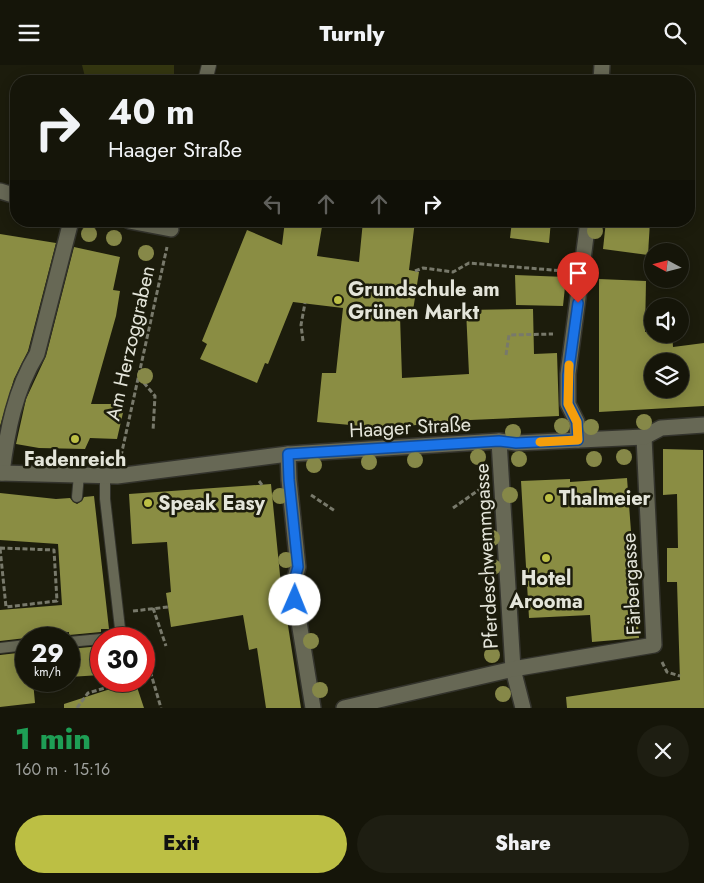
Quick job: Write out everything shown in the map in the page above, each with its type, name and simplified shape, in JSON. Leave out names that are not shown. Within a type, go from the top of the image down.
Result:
[{"type":"street","points":[[1,473],[14,401],[27,370],[37,354],[69,227]]},
{"type":"street","points":[[578,440],[577,422],[568,404],[568,375],[587,227]]},
{"type":"street","name":"Haager Straße","points":[[1,473],[79,475],[288,454],[499,441],[516,443],[644,437],[661,428],[704,425]]},
{"type":"street","name":"Färbergasse","points":[[513,669],[654,645],[644,437]]},
{"type":"street","name":"Pferdeschwemmgasse","points":[[499,441],[513,669],[523,708]]},
{"type":"street","points":[[288,454],[298,567],[293,585],[313,708]]},
{"type":"street","name":"Pferdeschwemmgasse","points":[[344,708],[513,669]]},
{"type":"lane","points":[[114,471],[104,499],[120,627]]},
{"type":"lane","points":[[77,497],[79,475]]},
{"type":"lane","points":[[0,648],[15,646]]},
{"type":"path","name":"Am Herzoggraben","points":[[114,471],[138,377],[172,227]]},
{"type":"path","points":[[415,271],[423,268],[453,272],[469,263],[562,271]]},
{"type":"path","points":[[303,341],[301,325],[305,303]]},
{"type":"path","points":[[506,355],[508,335],[562,334]]},
{"type":"path","points":[[138,377],[155,396],[153,431]]},
{"type":"path","points":[[453,508],[502,474]]},
{"type":"path","points":[[260,481],[262,485]]},
{"type":"path","points":[[0,548],[54,550],[57,601],[6,607],[0,548]]},
{"type":"path","points":[[132,611],[168,607]]},
{"type":"path","points":[[153,609],[166,646]]},
{"type":"path","points":[[155,688],[161,708]]},
{"type":"path","points":[[77,708],[88,693],[91,692]]},
{"type":"green space","points":[[82,65],[174,65],[174,75],[84,75]]},
{"type":"building","points":[[284,227],[322,227],[317,256],[359,262],[362,227],[414,227],[409,270],[419,272],[412,317],[400,316],[402,378],[469,374],[466,310],[533,309],[534,354],[557,353],[559,416],[470,420],[384,428],[317,422],[322,373],[336,373],[343,308],[293,302],[268,364],[265,363],[257,383],[200,359],[207,344],[202,341],[247,230],[282,245]]},
{"type":"building","points":[[511,227],[550,227],[549,243],[510,238]]},
{"type":"building","points":[[605,227],[650,227],[649,243],[644,243],[644,254],[603,249]]},
{"type":"building","points":[[0,234],[56,243],[28,351],[14,379],[0,426]]},
{"type":"building","points":[[74,247],[120,257],[113,290],[120,291],[116,316],[91,404],[125,404],[117,439],[90,438],[85,449],[39,448],[16,444],[26,399],[46,356]]},
{"type":"building","points":[[515,275],[566,277],[563,306],[516,305]]},
{"type":"building","points":[[599,279],[644,281],[644,288],[646,288],[646,298],[644,298],[644,343],[673,343],[673,347],[704,343],[704,406],[599,412]]},
{"type":"building","points":[[663,449],[703,450],[704,708],[567,708],[566,697],[680,680],[677,582],[667,582],[667,548],[678,548],[677,494],[663,495]]},
{"type":"building","points":[[627,478],[639,638],[592,642],[590,615],[529,618],[521,481],[570,479],[570,482]]},
{"type":"building","points":[[271,484],[280,575],[301,708],[266,708],[257,648],[249,650],[243,615],[171,627],[166,593],[171,592],[167,542],[132,544],[129,494]]},
{"type":"building","points":[[0,493],[56,499],[70,498],[77,504],[84,497],[94,496],[109,627],[90,627],[90,633],[80,634],[80,627],[15,627],[15,639],[0,641],[0,610],[62,605],[58,544],[0,540]]},
{"type":"building","points":[[90,647],[90,676],[80,676],[80,648]]},
{"type":"building","points":[[15,653],[15,692],[34,692],[35,703],[0,707],[0,655]]},
{"type":"building","points":[[101,692],[139,692],[144,708],[64,708],[64,704]]},
{"type":"slow traffic","points":[[540,442],[578,440],[577,422],[568,404],[569,365]]},
{"type":"place","name":"Grundschule am Grünen Markt","points":[[338,300]]},
{"type":"place","name":"Fadenreich","points":[[75,439]]},
{"type":"place","name":"Thalmeier","points":[[549,498]]},
{"type":"place","name":"Speak Easy","points":[[148,503]]},
{"type":"place","name":"Hotel Arooma","points":[[546,558]]},
{"type":"route","points":[[295,600],[293,585],[298,567],[288,454],[499,441],[516,443],[578,440],[577,422],[568,404],[568,375],[578,303]]}]
